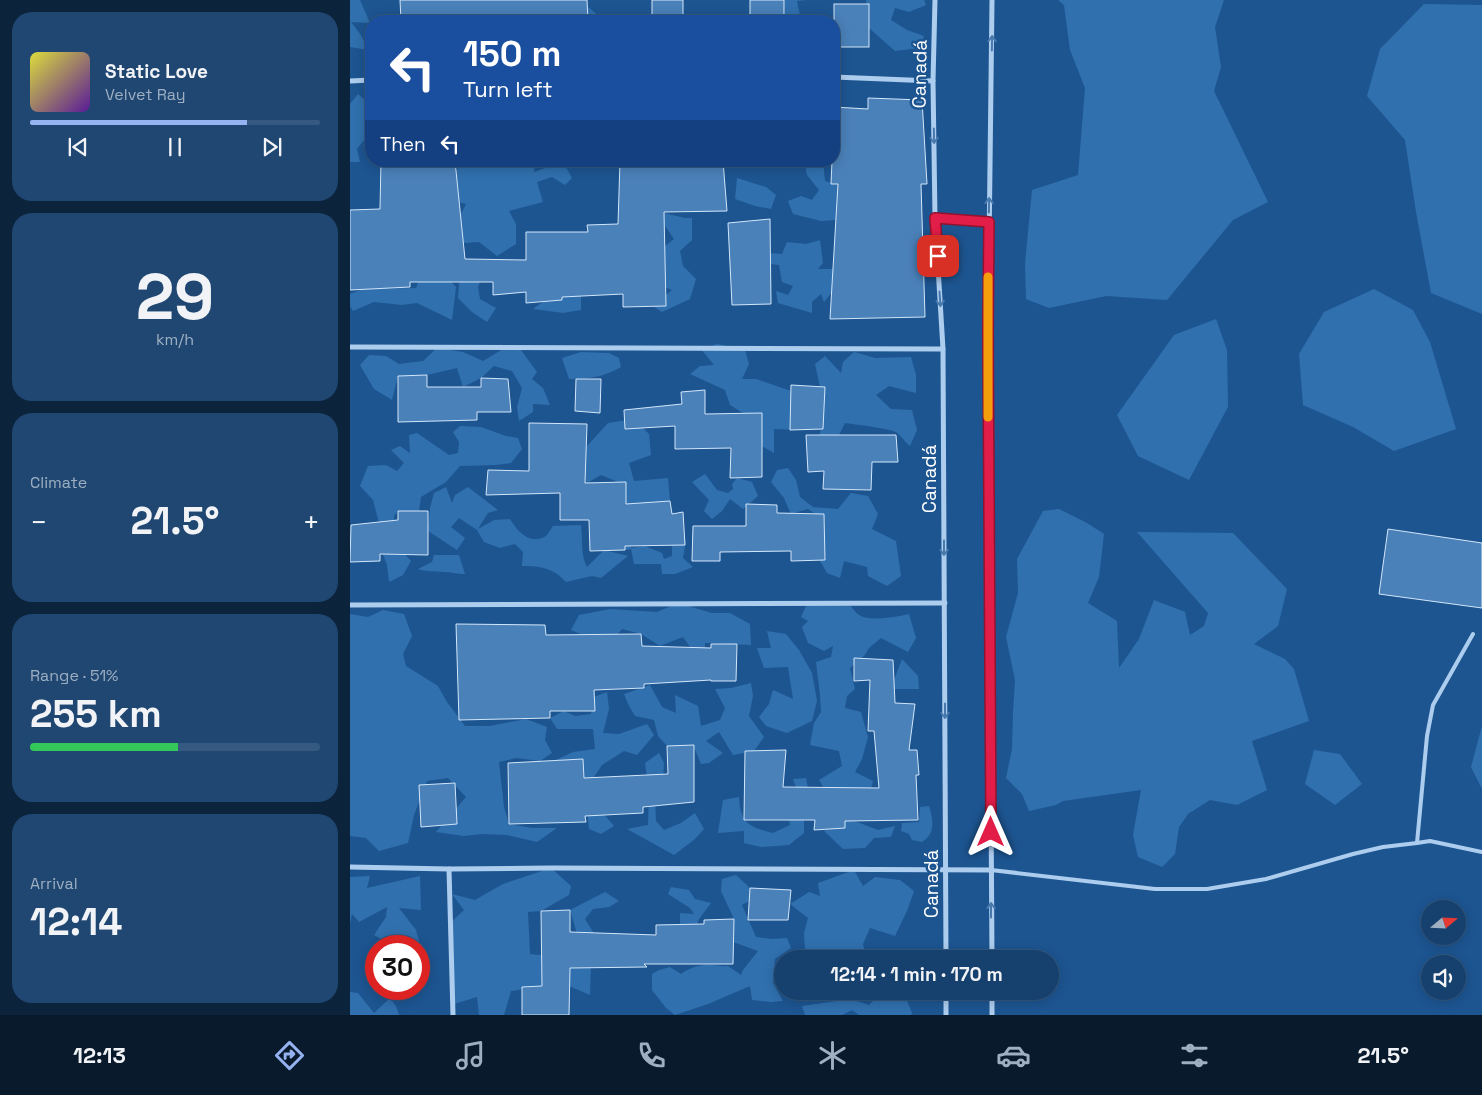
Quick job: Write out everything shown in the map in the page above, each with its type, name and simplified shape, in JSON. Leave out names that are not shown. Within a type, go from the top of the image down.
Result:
[{"type":"street","name":"Canadá","points":[[935,0],[933,81],[935,218],[943,349],[946,950]]},
{"type":"street","points":[[992,0],[988,341],[992,950]]},
{"type":"street","points":[[840,77],[933,81]]},
{"type":"street","points":[[350,81],[365,80]]},
{"type":"street","points":[[935,218],[989,222]]},
{"type":"street","points":[[350,347],[943,349]]},
{"type":"street","points":[[350,605],[944,603]]},
{"type":"street","points":[[350,867],[448,870],[561,868],[991,870]]},
{"type":"street","points":[[448,870],[453,1015]]},
{"type":"street","points":[[946,1000],[946,1015]]},
{"type":"street","points":[[992,1000],[992,1015]]},
{"type":"lane","points":[[1417,842],[1427,736],[1433,705],[1473,634]]},
{"type":"lane","points":[[991,870],[1155,889],[1207,889],[1266,880],[1353,854],[1417,842],[1430,841],[1482,852]]},
{"type":"shaded area","points":[[350,0],[360,0],[367,15],[365,23],[351,22],[361,35],[365,44],[365,50],[350,47]]},
{"type":"shaded area","points":[[784,0],[807,0],[797,1],[800,15],[785,15]]},
{"type":"shaded area","points":[[866,0],[924,0],[926,5],[909,12],[895,8],[891,20],[907,30],[924,36],[920,48],[895,51],[869,28]]},
{"type":"shaded area","points":[[1058,0],[1224,0],[1215,27],[1221,67],[1214,91],[1268,202],[1233,220],[1167,300],[1106,296],[1049,308],[1026,299],[1025,264],[1032,190],[1078,175],[1085,88],[1070,50],[1064,5]]},
{"type":"shaded area","points":[[1424,4],[1482,5],[1482,314],[1431,293],[1405,140],[1367,96],[1380,49]]},
{"type":"shaded area","points":[[588,7],[598,15],[583,15]]},
{"type":"shaded area","points":[[358,94],[365,100],[365,139],[357,149],[360,162],[350,162],[350,104]]},
{"type":"shaded area","points":[[459,167],[534,167],[534,172],[548,167],[566,167],[572,178],[565,185],[552,177],[537,182],[543,202],[509,211],[516,224],[516,244],[497,256],[479,242],[463,243],[460,216],[466,204],[440,198],[450,177]]},
{"type":"shaded area","points":[[805,167],[824,167],[825,181],[846,188],[836,220],[821,221],[793,214],[788,201],[801,196],[812,200],[819,190],[807,175]]},
{"type":"shaded area","points":[[737,178],[766,187],[776,195],[771,209],[735,199]]},
{"type":"shaded area","points":[[664,213],[692,218],[692,240],[680,251],[683,266],[696,279],[690,299],[662,312],[653,306],[672,290],[660,285],[665,270],[665,246],[674,239],[665,226]]},
{"type":"shaded area","points":[[820,240],[823,263],[818,269],[833,269],[832,292],[824,302],[821,294],[812,302],[812,313],[778,303],[776,291],[788,295],[793,286],[782,282],[779,265],[770,264],[770,253],[782,254],[787,242],[806,244]]},
{"type":"shaded area","points":[[460,274],[482,275],[478,287],[480,299],[496,308],[487,322],[472,312],[458,298]]},
{"type":"shaded area","points":[[421,275],[446,276],[456,287],[452,320],[417,303],[402,305],[374,302],[353,311],[350,306],[350,294],[363,289],[416,288]]},
{"type":"shaded area","points":[[562,288],[581,293],[581,310],[563,313],[533,309]]},
{"type":"shaded area","points":[[1374,289],[1413,310],[1430,342],[1456,429],[1394,451],[1353,427],[1303,405],[1299,354],[1324,312]]},
{"type":"shaded area","points":[[1216,319],[1227,350],[1228,407],[1189,480],[1138,456],[1117,415],[1174,335]]},
{"type":"shaded area","points":[[717,344],[745,350],[749,364],[742,379],[756,379],[791,391],[799,430],[774,429],[774,453],[756,443],[754,420],[730,405],[725,390],[690,374],[700,366],[714,365],[701,349]]},
{"type":"shaded area","points":[[508,346],[518,346],[537,372],[532,379],[543,388],[550,405],[533,404],[533,412],[519,421],[517,407],[522,388],[512,371],[494,366],[481,378],[463,387],[457,368],[427,375],[398,376],[392,400],[374,389],[360,365],[369,355],[386,356],[399,364],[423,361],[437,348],[463,352],[483,361]]},
{"type":"shaded area","points":[[581,352],[609,353],[619,358],[621,367],[596,377],[569,379],[562,358]]},
{"type":"shaded area","points":[[854,352],[875,358],[911,357],[916,375],[916,393],[889,386],[876,395],[891,409],[912,410],[917,430],[910,446],[896,432],[845,423],[839,435],[819,441],[824,405],[815,364],[825,356],[841,373],[843,362]]},
{"type":"shaded area","points":[[634,419],[649,434],[651,455],[629,463],[634,481],[668,478],[670,501],[645,503],[634,510],[631,548],[645,546],[662,553],[664,559],[672,556],[672,545],[680,538],[686,541],[683,558],[693,567],[675,574],[662,574],[661,564],[634,564],[631,549],[625,550],[626,523],[613,505],[618,482],[601,475],[587,483],[580,468],[587,446],[608,423]]},
{"type":"shaded area","points":[[460,426],[481,427],[506,436],[518,438],[522,449],[511,463],[460,466],[446,482],[421,497],[419,511],[398,511],[394,516],[395,544],[411,561],[403,575],[389,582],[387,565],[380,547],[380,527],[373,500],[360,486],[368,466],[386,465],[397,471],[404,463],[391,450],[400,446],[410,453],[409,435],[417,433],[449,455],[458,453],[459,442],[453,432]]},
{"type":"shaded area","points":[[788,468],[796,480],[800,497],[813,507],[838,509],[851,493],[868,496],[878,514],[872,529],[896,541],[901,576],[887,586],[868,576],[867,567],[844,561],[840,578],[827,573],[820,561],[825,541],[825,521],[808,509],[791,514],[784,498],[771,482],[777,470]]},
{"type":"shaded area","points":[[705,474],[717,490],[728,493],[733,489],[732,484],[737,478],[752,482],[758,496],[743,509],[730,499],[722,511],[712,519],[704,511],[709,500],[692,482]]},
{"type":"shaded area","points":[[446,487],[452,503],[455,495],[468,487],[498,510],[488,513],[478,529],[494,520],[510,519],[525,536],[540,539],[546,536],[553,526],[581,525],[583,552],[587,567],[604,550],[628,556],[601,578],[592,576],[566,582],[546,569],[522,566],[523,552],[515,544],[500,548],[484,542],[477,530],[459,518],[451,527],[465,538],[457,550],[428,531],[430,508],[434,493]]},
{"type":"shaded area","points":[[1059,509],[1104,534],[1099,577],[1088,603],[1117,621],[1119,668],[1139,639],[1154,600],[1185,612],[1190,635],[1204,626],[1208,613],[1137,532],[1233,533],[1287,589],[1278,626],[1254,644],[1285,659],[1294,669],[1309,721],[1252,741],[1267,790],[1237,805],[1210,800],[1188,814],[1179,827],[1175,854],[1162,867],[1138,857],[1133,835],[1141,790],[1063,801],[1056,805],[1029,811],[1022,794],[1006,778],[1012,749],[1015,680],[1006,637],[1018,593],[1017,559],[1043,511]]},
{"type":"shaded area","points":[[434,555],[459,555],[465,574],[418,569],[432,562]]},
{"type":"shaded area","points":[[678,603],[712,613],[730,613],[750,624],[751,645],[705,643],[705,665],[683,637],[660,646],[641,634],[622,629],[613,640],[592,639],[571,630],[579,615],[610,609],[657,612]]},
{"type":"shaded area","points":[[807,604],[851,606],[859,615],[870,618],[909,614],[916,638],[908,652],[881,638],[850,668],[855,689],[847,696],[845,708],[861,712],[868,737],[862,759],[855,772],[873,781],[870,792],[852,820],[878,830],[895,826],[891,837],[874,838],[865,848],[843,849],[824,831],[845,822],[819,780],[842,766],[839,751],[810,745],[814,723],[821,712],[816,662],[831,657],[833,646],[824,651],[808,643],[802,627],[808,621],[801,617]]},
{"type":"shaded area","points":[[383,610],[404,614],[412,636],[403,654],[406,666],[438,686],[465,726],[490,726],[526,719],[547,727],[545,740],[552,753],[540,761],[516,758],[499,762],[504,807],[509,824],[532,828],[557,828],[537,842],[507,835],[481,834],[464,836],[436,832],[466,797],[448,778],[427,781],[414,815],[408,843],[379,851],[366,838],[350,836],[350,614],[368,617]]},
{"type":"shaded area","points":[[767,631],[786,634],[799,650],[812,673],[817,701],[812,721],[787,733],[766,726],[759,717],[769,704],[773,690],[793,699],[788,667],[764,668],[757,648],[771,648]]},
{"type":"shaded area","points":[[902,659],[918,676],[919,689],[893,689],[894,680]]},
{"type":"shaded area","points":[[751,683],[753,696],[749,716],[764,737],[754,751],[733,755],[719,732],[706,741],[723,753],[709,763],[701,764],[693,745],[667,746],[658,736],[654,720],[635,716],[624,694],[650,685],[662,707],[676,713],[675,695],[698,706],[701,726],[720,720],[725,708],[715,689],[731,688]]},
{"type":"shaded area","points":[[607,692],[609,709],[603,733],[619,734],[647,724],[654,735],[637,755],[624,751],[602,765],[592,780],[602,812],[614,826],[601,834],[589,829],[583,759],[556,760],[573,752],[595,749],[593,729],[557,729],[550,718],[564,711],[575,716],[591,714],[594,697]]},
{"type":"shaded area","points":[[1482,726],[1482,789],[1471,767]]},
{"type":"shaded area","points":[[1314,750],[1340,754],[1362,784],[1335,805],[1305,784]]},
{"type":"shaded area","points":[[659,753],[664,763],[663,780],[655,796],[656,821],[664,830],[681,823],[695,813],[704,829],[695,839],[674,855],[627,829],[648,825],[649,793],[645,763]]},
{"type":"shaded area","points":[[806,778],[810,799],[804,818],[804,833],[789,845],[761,847],[744,843],[744,831],[718,833],[723,800],[739,797],[744,819],[752,826],[773,833],[790,825],[787,809],[796,787],[793,779]]},
{"type":"shaded area","points":[[929,806],[932,821],[930,835],[922,842],[912,840],[909,834],[901,831],[902,823],[919,822],[920,807]]},
{"type":"shaded area","points":[[551,868],[571,886],[569,895],[541,911],[528,912],[530,954],[591,963],[590,995],[569,986],[544,986],[511,991],[504,1015],[479,1015],[477,997],[454,1004],[448,925],[464,910],[452,894],[475,900],[503,884]]},
{"type":"shaded area","points":[[854,870],[863,886],[875,877],[900,880],[914,891],[895,936],[870,928],[863,944],[865,950],[805,950],[804,933],[808,918],[790,904],[809,892],[820,896],[818,883]]},
{"type":"shaded area","points":[[736,875],[750,888],[749,901],[742,905],[756,937],[787,938],[791,948],[788,950],[774,950],[774,1000],[783,1001],[752,1000],[750,986],[708,1004],[675,1015],[666,1008],[652,990],[652,974],[670,967],[681,974],[695,967],[708,965],[728,966],[741,975],[758,951],[733,942],[734,919],[721,891],[722,879]]},
{"type":"shaded area","points":[[370,876],[367,888],[420,876],[421,910],[399,908],[416,930],[417,935],[374,935],[386,917],[387,907],[359,922],[352,914],[350,924],[350,877]]},
{"type":"shaded area","points":[[671,887],[689,890],[695,899],[711,903],[699,919],[694,933],[680,925],[680,913],[694,914],[690,908],[668,894]]},
{"type":"shaded area","points":[[605,892],[619,901],[609,907],[593,909],[585,919],[595,935],[578,937],[570,910]]},
{"type":"shaded area","points":[[350,992],[358,993],[374,1013],[388,1000],[392,1000],[399,1015],[350,1015]]},
{"type":"shaded area","points":[[844,1000],[854,1000],[869,1005],[874,1000],[903,1000],[907,1001],[912,1013],[911,1015],[859,1015],[852,1010],[842,1015],[805,1015],[802,1006]]},
{"type":"building","points":[[400,0],[587,0],[588,15],[401,15]]},
{"type":"building","points":[[652,0],[683,0],[683,15],[652,15]]},
{"type":"building","points":[[750,0],[784,0],[784,15],[750,15]]},
{"type":"building","points":[[834,4],[869,4],[869,47],[840,47],[840,15],[834,15]]},
{"type":"building","points":[[868,98],[922,100],[927,184],[921,184],[925,317],[830,319],[838,184],[831,184],[832,167],[840,167],[840,107],[868,109]]},
{"type":"building","points":[[381,167],[456,167],[465,259],[526,260],[526,232],[588,232],[587,225],[618,224],[620,167],[723,167],[727,211],[664,212],[666,306],[623,307],[623,294],[562,297],[562,300],[526,303],[526,292],[493,295],[493,282],[410,282],[410,287],[350,290],[350,210],[380,209]]},
{"type":"building","points":[[770,219],[771,304],[732,305],[728,223]]},
{"type":"building","points":[[427,375],[427,387],[481,387],[481,378],[508,379],[511,412],[477,412],[477,420],[398,422],[398,376]]},
{"type":"building","points":[[576,379],[601,379],[600,413],[575,411]]},
{"type":"building","points":[[791,385],[825,387],[823,429],[790,430]]},
{"type":"building","points":[[705,390],[705,414],[762,413],[762,477],[730,478],[731,448],[675,449],[675,426],[625,429],[624,410],[682,404],[681,392]]},
{"type":"building","points":[[529,423],[587,424],[585,483],[626,482],[626,504],[670,501],[672,514],[683,512],[685,545],[625,546],[625,550],[590,551],[589,520],[560,520],[560,493],[486,495],[488,470],[529,471]]},
{"type":"building","points":[[806,435],[896,435],[898,462],[872,462],[871,490],[823,489],[824,471],[808,472]]},
{"type":"building","points":[[746,504],[777,505],[777,513],[824,514],[825,560],[791,561],[791,551],[720,552],[720,561],[692,561],[693,526],[746,526]]},
{"type":"building","points":[[398,511],[428,511],[428,555],[380,554],[380,561],[350,562],[351,525],[398,520]]},
{"type":"building","points":[[1388,529],[1482,543],[1482,608],[1379,594]]},
{"type":"building","points":[[456,624],[545,625],[546,635],[641,634],[642,646],[711,648],[711,644],[737,644],[736,681],[711,680],[644,684],[644,688],[594,690],[595,711],[550,711],[550,718],[459,720]]},
{"type":"building","points":[[854,658],[893,660],[895,703],[915,704],[909,750],[917,750],[919,775],[916,775],[918,820],[845,821],[845,828],[814,830],[815,820],[744,820],[745,751],[786,750],[783,787],[879,788],[874,731],[868,731],[870,680],[854,681]]},
{"type":"building","points":[[694,745],[694,802],[643,807],[643,813],[585,816],[586,822],[509,824],[508,763],[583,759],[584,778],[668,774],[667,746]]},
{"type":"building","points":[[455,783],[457,824],[421,827],[419,785]]},
{"type":"building","points":[[750,888],[791,890],[788,920],[748,920]]},
{"type":"building","points":[[570,910],[570,932],[656,935],[656,925],[704,924],[704,920],[734,919],[733,964],[644,964],[647,967],[570,968],[569,1015],[522,1015],[522,987],[542,986],[541,911]]},
{"type":"slow traffic","points":[[988,277],[988,417]]},
{"type":"route","points":[[938,256],[935,218],[989,222],[991,832]]}]
